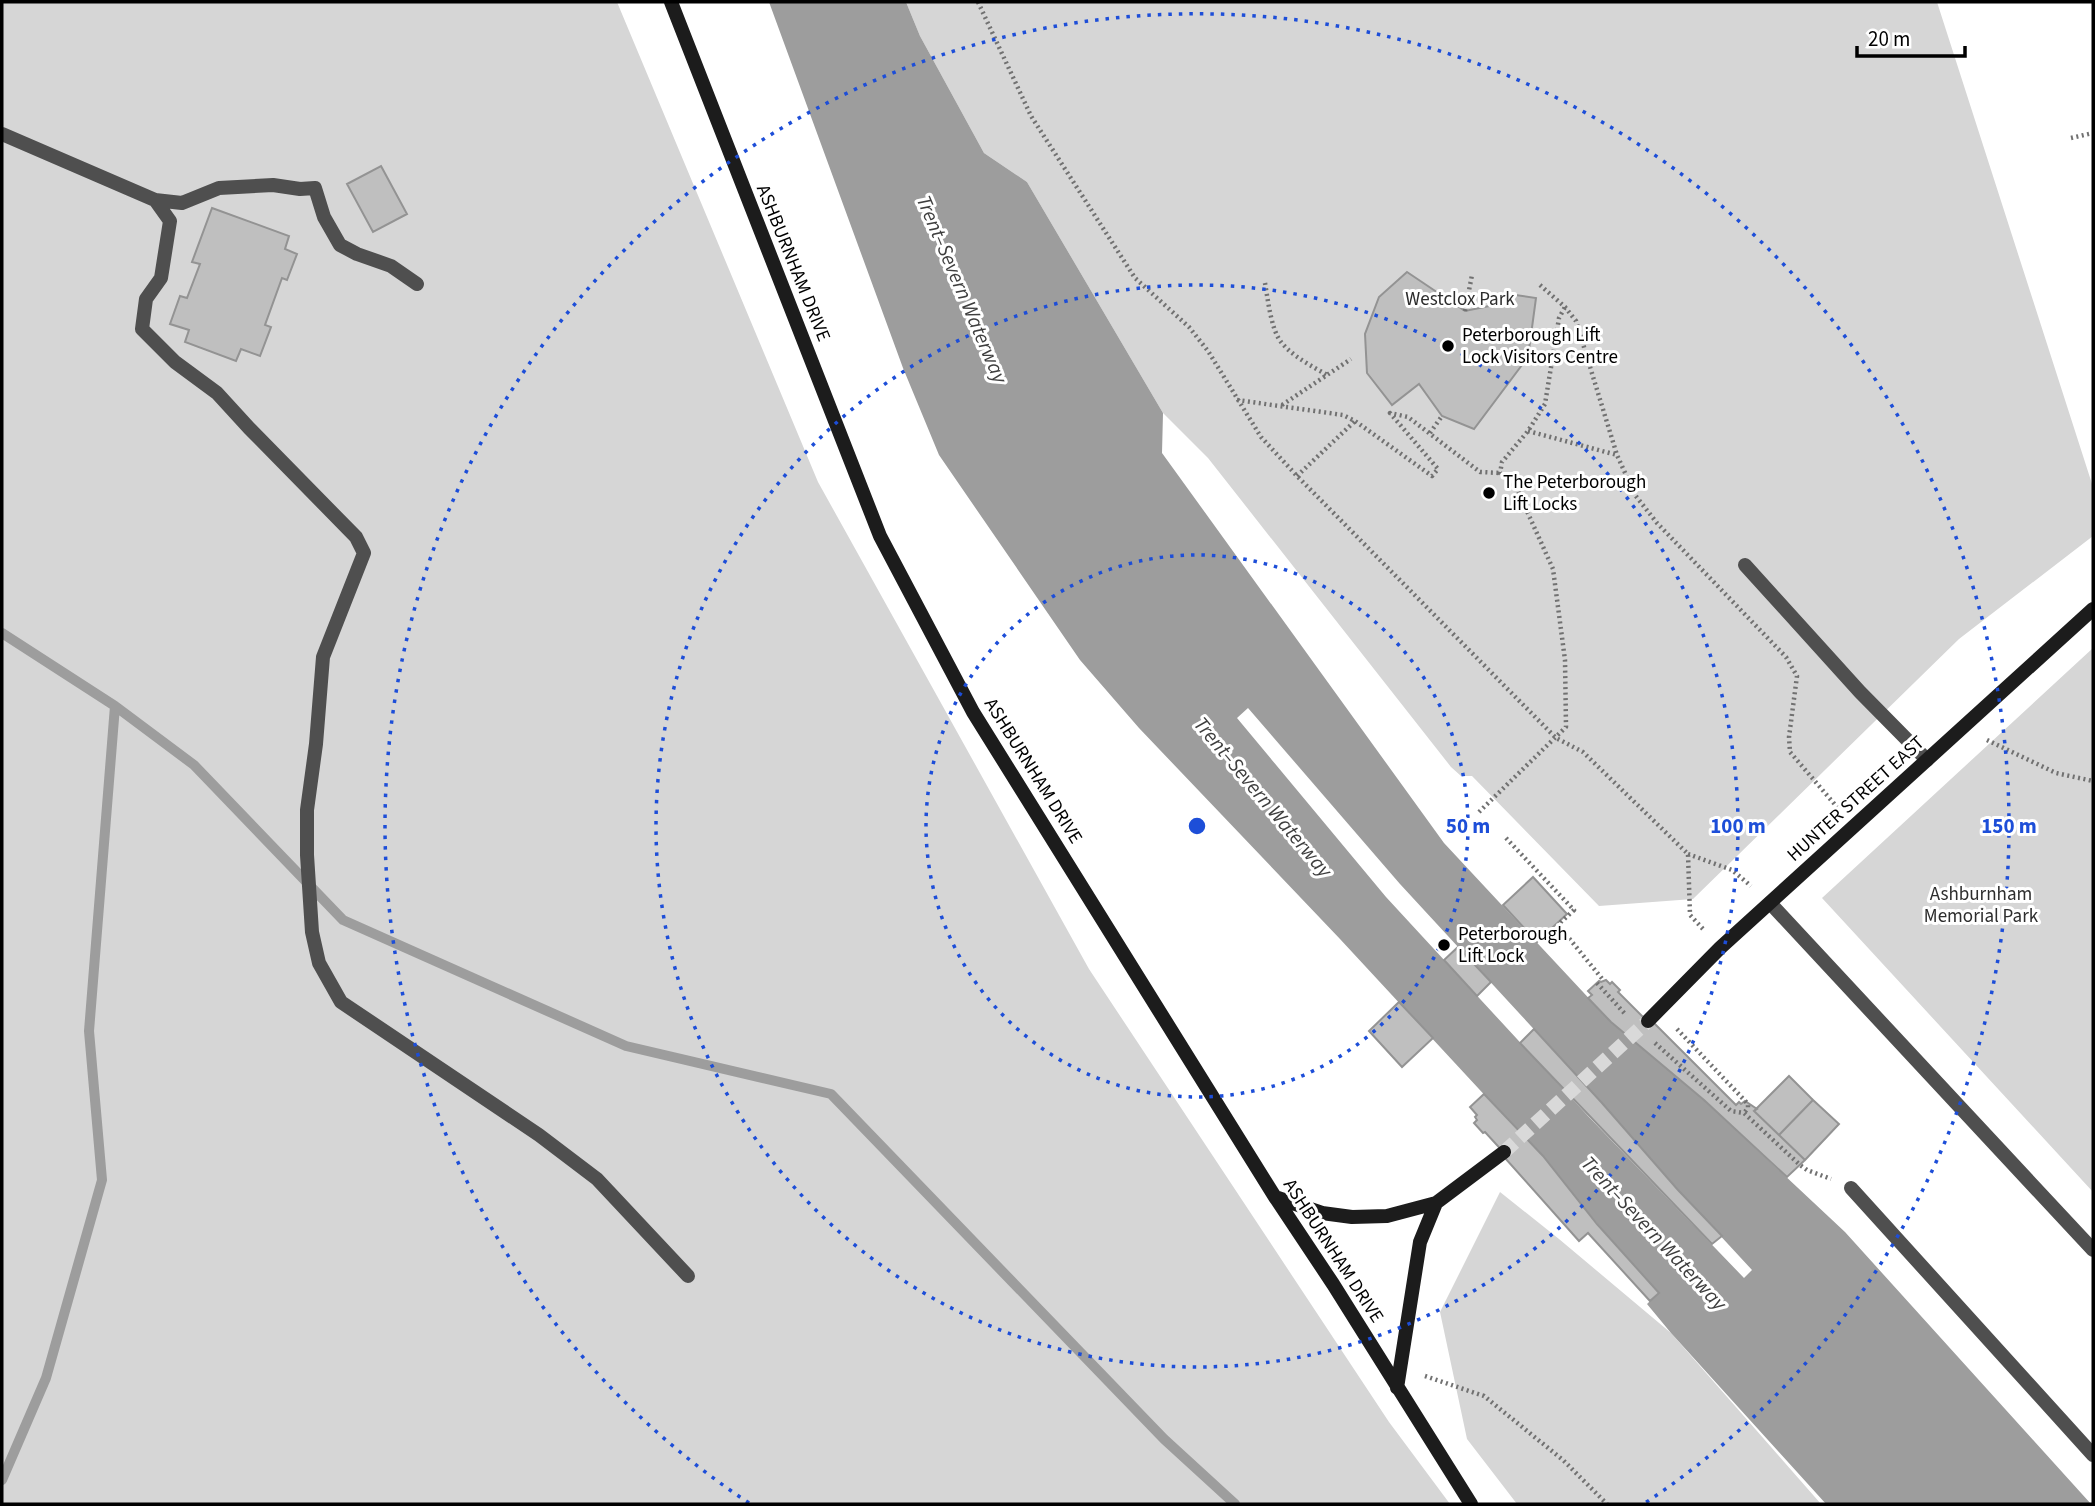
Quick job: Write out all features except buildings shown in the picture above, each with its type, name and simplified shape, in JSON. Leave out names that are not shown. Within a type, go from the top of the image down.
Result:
[{"type":"street","name":"ASHBURNHAM DRIVE","points":[[671,2],[880,536],[973,712],[1275,1197],[1471,1504]]},
{"type":"street","points":[[2,134],[155,200],[182,202],[219,188],[315,188],[324,217],[340,245],[357,254],[391,265],[417,284]]},
{"type":"street","points":[[155,200],[170,221],[161,278],[146,299],[142,329],[175,362],[217,393],[356,537],[364,553],[323,657],[307,810],[312,932],[319,963],[341,1002],[517,1120],[597,1179],[688,1276]]},
{"type":"street","points":[[1745,565],[1860,692],[1927,760]]},
{"type":"street","name":"HUNTER STREET EAST","points":[[1648,1021],[1720,948],[2093,609]]},
{"type":"street","points":[[1770,903],[2093,1250]]},
{"type":"street","points":[[1275,1197],[1322,1213],[1352,1217],[1387,1216],[1436,1203],[1503,1152]]},
{"type":"street","points":[[1851,1188],[2093,1455]]},
{"type":"street","points":[[1397,1388],[1420,1242],[1436,1203]]},
{"type":"path","points":[[978,2],[1031,116],[1135,278],[1189,327],[1208,351],[1261,437],[1556,738],[1583,752],[1688,853],[1732,870],[1770,903]]},
{"type":"path","points":[[2071,138],[2093,133]]},
{"type":"path","points":[[1465,311],[1472,275]]},
{"type":"path","points":[[1265,283],[1280,341],[1298,357],[1327,375]]},
{"type":"path","points":[[1540,285],[1565,307],[1576,321],[1617,455],[1635,495],[1657,523],[1786,657],[1797,676],[1789,737],[1790,751],[1854,826]]},
{"type":"path","points":[[1500,473],[1502,461],[1528,431],[1545,404],[1559,318],[1565,307]]},
{"type":"path","points":[[1281,405],[1351,359]]},
{"type":"path","points":[[1237,400],[1343,415],[1432,476],[1438,469],[1390,413],[1408,417],[1480,472],[1500,473],[1517,489],[1553,569],[1566,660],[1566,727],[1479,812]]},
{"type":"path","points":[[1430,433],[1442,416]]},
{"type":"path","points":[[1297,476],[1355,421]]},
{"type":"path","points":[[1528,431],[1617,455]]},
{"type":"path","points":[[1962,728],[2056,773],[2093,780]]},
{"type":"path","points":[[1506,838],[1574,910],[1559,926],[1604,981]]},
{"type":"path","points":[[1688,853],[1690,915],[1720,948]]},
{"type":"path","points":[[1597,983],[1627,1017]]},
{"type":"path","points":[[1670,1022],[1748,1104],[1744,1113]]},
{"type":"path","points":[[1654,1042],[1731,1111],[1744,1113],[1807,1170],[1851,1188]]},
{"type":"path","points":[[1401,1367],[1484,1396],[1563,1460],[1606,1504]]},
{"type":"green space","points":[[2,2],[617,2],[818,482],[1089,969],[1389,1422],[1450,1504],[2,1504]]},
{"type":"green space","name":"Westclox Park","points":[[906,2],[1937,2],[2093,487],[2093,536],[1959,639],[1693,899],[1599,906],[1472,776],[1461,776],[1451,767],[1208,458],[1163,413],[1027,182],[984,153],[920,36]]},
{"type":"green space","name":"Ashburnham Memorial Park","points":[[2093,648],[2093,1192],[1822,898]]},
{"type":"green space","points":[[1500,1192],[1671,1333],[1821,1504],[1517,1504],[1467,1439],[1440,1312]]},
{"type":"water","name":"Trent–Severn Waterway","points":[[769,2],[906,2],[920,36],[984,153],[1027,182],[1163,413],[1162,453],[1444,843],[1611,1022],[1704,1100],[1845,1232],[2091,1504],[1826,1504],[1671,1333],[1647,1304],[1658,1293],[1491,1102],[1139,728],[1080,660],[939,455],[903,368]],"holes":[[[1248,708],[1400,884],[1752,1270],[1744,1278],[1588,1116],[1386,897],[1237,718]]]},
{"type":"waterway","points":[[2,633],[115,706],[194,765],[343,920],[626,1046],[831,1094],[1164,1439],[1235,1504]]},
{"type":"waterway","points":[[2,1480],[46,1378],[102,1180],[89,1031],[115,706]]},
{"type":"tunnel","points":[[1504,1152],[1648,1021]]},
{"type":"place","name":"Peterborough Lift Lock Visitors Centre","points":[[1448,346]]},
{"type":"place","name":"The Peterborough Lift Locks","points":[[1489,493]]},
{"type":"place","name":"Peterborough Lift Lock","points":[[1444,945]]}]
